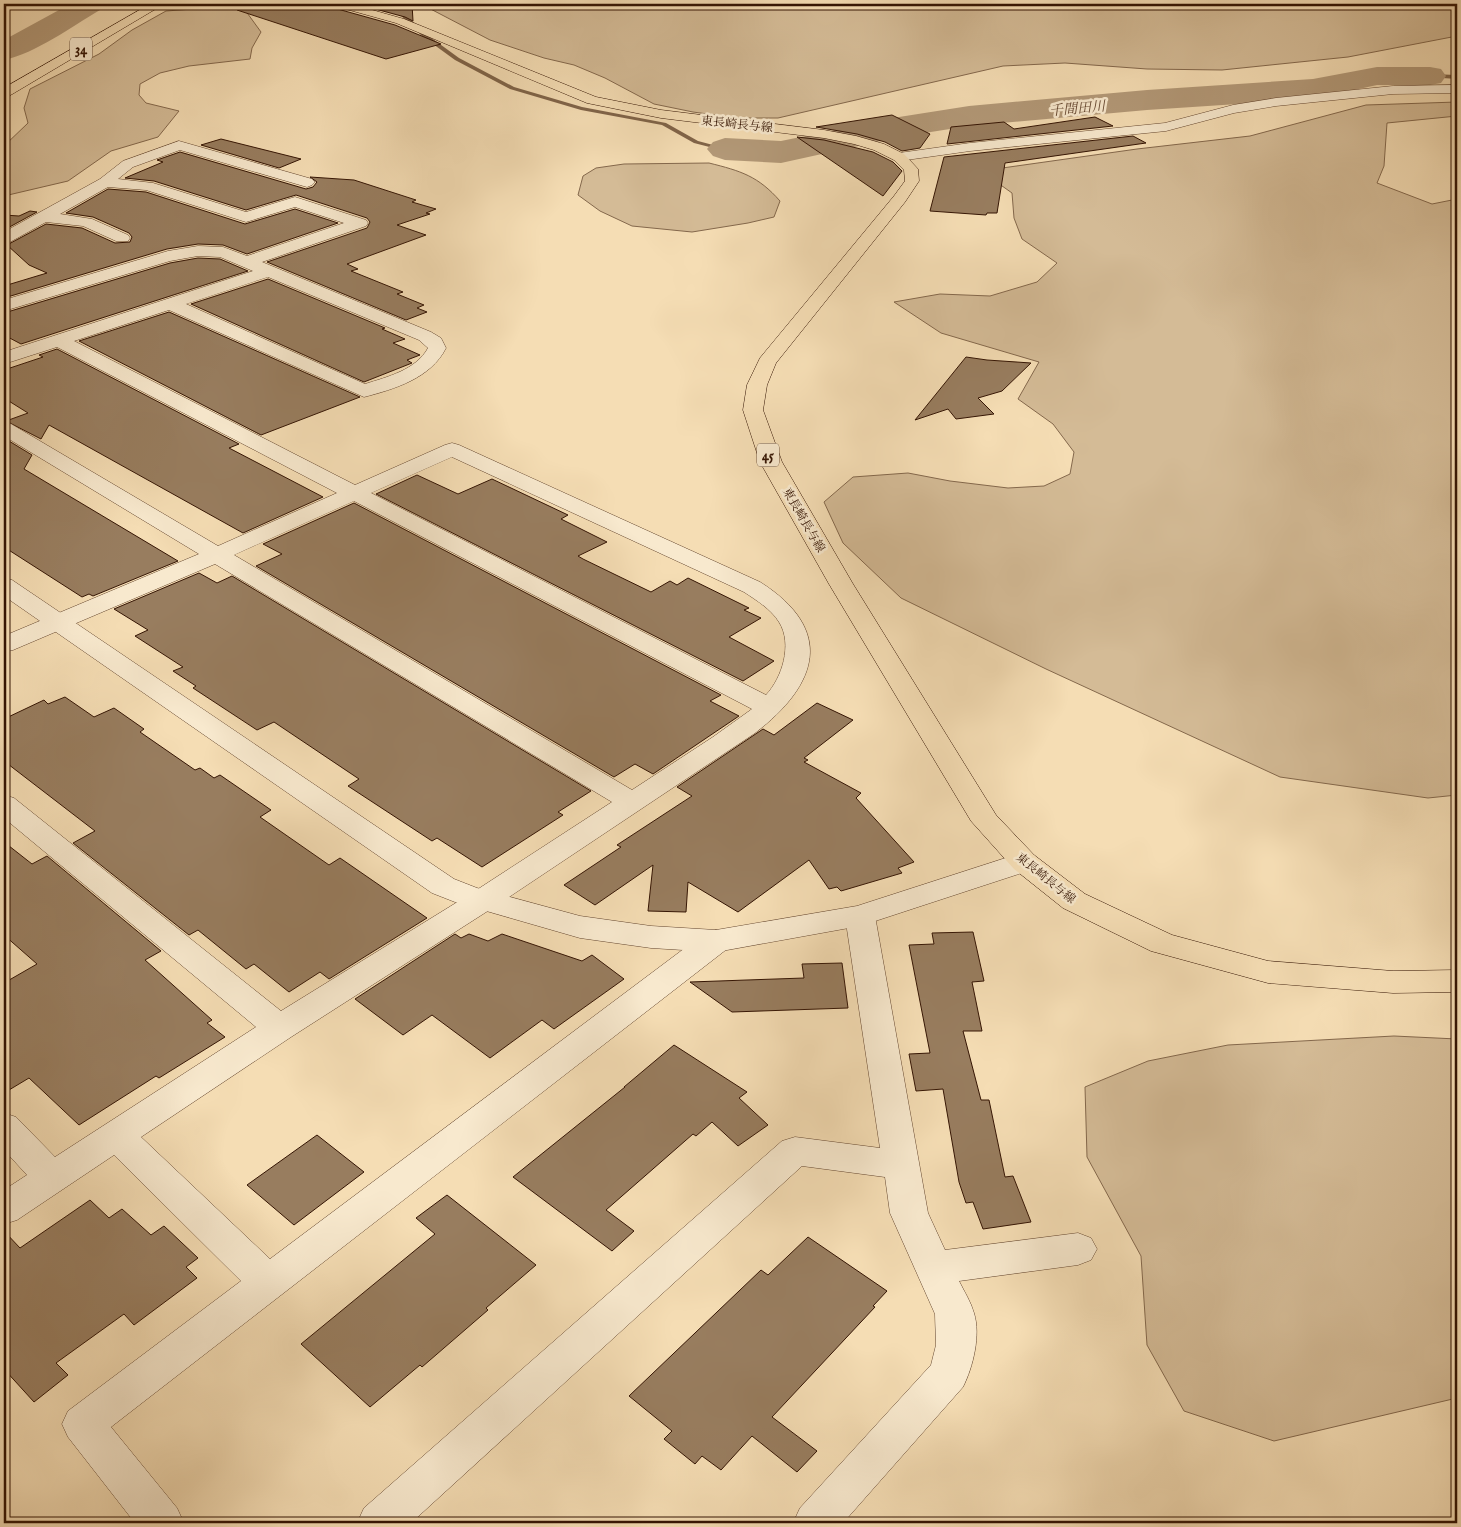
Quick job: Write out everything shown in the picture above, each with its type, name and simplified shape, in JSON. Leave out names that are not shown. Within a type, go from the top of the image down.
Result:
[{"type":"main road","name":"34","points":[[4,93],[158,4]]},
{"type":"main road","name":"東長崎長与線","points":[[339,4],[400,21],[592,100],[661,114],[856,140],[899,157],[910,169],[912,181],[900,199],[766,362],[757,385],[753,410],[771,462],[841,584],[985,821],[1024,862],[1074,901],[1162,943],[1268,972],[1393,982],[1457,981]]},
{"type":"street","points":[[899,157],[970,147],[1166,128],[1232,109],[1276,102],[1393,90],[1457,89]]},
{"type":"street","points":[[4,239],[105,182],[128,164],[178,145],[307,182]]},
{"type":"street","points":[[105,182],[148,186],[246,217],[295,202],[360,224],[246,262]]},
{"type":"street","points":[[46,217],[86,222],[122,238]]},
{"type":"street","points":[[4,306],[178,254],[198,251],[223,252],[426,336],[434,342],[437,348],[430,361],[417,369],[364,392],[171,304]]},
{"type":"street","points":[[4,358],[269,271]]},
{"type":"street","points":[[58,340],[769,707]]},
{"type":"street","points":[[4,428],[632,802]]},
{"type":"street","points":[[4,645],[218,554],[452,449],[752,586],[772,600],[782,610],[795,629],[797,648],[795,666],[780,696],[723,743],[483,900],[279,1028],[4,1209]]},
{"type":"street","points":[[4,585],[443,886],[483,900],[580,927],[651,937],[716,941],[860,916],[1024,862]]},
{"type":"street","points":[[4,804],[279,1028]]},
{"type":"street","points":[[816,1523],[949,1374],[956,1345],[955,1314],[909,1213],[860,916]]},
{"type":"street","points":[[162,1523],[83,1424],[716,941]]},
{"type":"street","points":[[4,1128],[52,1177]]},
{"type":"street","points":[[116,1135],[268,1282]]},
{"type":"street","points":[[379,1523],[795,1151],[900,1165]]},
{"type":"street","points":[[933,1268],[1078,1249]]},
{"type":"shaded area","points":[[421,4],[1457,4],[1457,36],[1348,57],[1222,70],[1147,69],[1065,63],[1003,66],[778,118],[737,118],[654,104],[605,78],[574,65],[544,58],[490,40]]},
{"type":"shaded area","points":[[220,7],[245,10],[261,32],[252,48],[250,59],[189,66],[160,73],[140,84],[139,95],[146,103],[179,111],[158,137],[111,151],[68,181],[4,196],[4,146],[28,123],[24,108],[30,89],[99,54],[132,30],[166,11]]},
{"type":"shaded area","points":[[1457,102],[1457,116],[1387,123],[1384,166],[1377,183],[1432,204],[1457,199],[1457,795],[1428,798],[1280,777],[1046,669],[901,598],[843,543],[824,502],[853,477],[908,473],[950,481],[1008,488],[1044,486],[1070,474],[1074,452],[1053,424],[1018,399],[1039,362],[941,333],[894,302],[940,294],[990,296],[1037,282],[1057,263],[1022,239],[1014,218],[1012,193],[981,171],[1137,149],[1250,136],[1366,105]]},
{"type":"shaded area","points":[[709,163],[740,172],[764,186],[780,201],[774,217],[692,232],[632,226],[600,211],[578,195],[583,176],[596,168],[624,164]]},
{"type":"shaded area","points":[[1394,1036],[1457,1039],[1457,1398],[1274,1441],[1184,1411],[1147,1345],[1141,1256],[1087,1157],[1085,1087],[1148,1061],[1228,1045]]},
{"type":"building","points":[[238,4],[331,4],[334,8],[395,25],[441,44],[386,59],[237,10]]},
{"type":"building","points":[[357,4],[412,4],[413,21],[405,17]]},
{"type":"building","points":[[892,115],[930,134],[920,148],[902,151],[885,142],[857,134],[816,127]]},
{"type":"building","points":[[1095,117],[1113,126],[947,144],[951,127],[1004,122],[1014,129]]},
{"type":"building","points":[[1133,136],[1146,143],[1005,163],[997,213],[987,213],[986,215],[930,211],[944,157]]},
{"type":"building","points":[[797,137],[824,140],[873,152],[893,162],[902,171],[883,196]]},
{"type":"building","points":[[221,139],[301,159],[279,168],[201,145]]},
{"type":"building","points":[[180,152],[306,189],[313,187],[317,182],[310,177],[354,180],[416,200],[412,202],[436,209],[426,213],[430,214],[397,225],[426,235],[347,264],[358,269],[351,271],[403,292],[397,294],[424,305],[417,308],[427,312],[406,320],[267,262],[367,228],[370,222],[367,218],[296,195],[246,210],[154,181],[125,178],[163,162],[157,160]]},
{"type":"building","points":[[108,189],[146,192],[245,224],[295,209],[338,223],[247,254],[223,245],[198,244],[167,249],[4,298],[4,286],[47,273],[29,265],[7,245],[46,224],[82,228],[115,243],[130,242],[132,237],[129,233],[93,217],[66,213]]},
{"type":"building","points":[[30,211],[37,212],[4,230],[4,215],[19,216]]},
{"type":"building","points":[[198,258],[220,259],[248,271],[21,344],[4,335],[4,313],[170,263]]},
{"type":"building","points":[[268,279],[385,328],[382,329],[405,339],[393,343],[420,355],[407,360],[412,363],[364,382],[191,304]]},
{"type":"building","points":[[169,312],[360,397],[261,435],[79,341]]},
{"type":"building","points":[[57,349],[239,444],[229,448],[323,497],[243,533],[49,425],[41,439],[6,421],[28,413],[4,398],[4,370],[43,357],[39,355]]},
{"type":"building","points":[[966,357],[1031,363],[1002,391],[978,398],[994,414],[956,419],[948,409],[915,420]]},
{"type":"building","points":[[4,438],[32,455],[24,469],[178,561],[93,596],[89,594],[82,597],[4,547]]},
{"type":"building","points":[[417,475],[458,494],[492,479],[568,515],[561,519],[607,542],[578,556],[583,559],[651,592],[670,581],[677,585],[688,578],[749,608],[744,610],[761,618],[729,637],[774,661],[743,681],[376,494]]},
{"type":"building","points":[[354,503],[721,695],[710,701],[739,716],[653,774],[635,764],[614,777],[256,566],[282,554],[263,544]]},
{"type":"building","points":[[199,573],[217,583],[232,576],[591,791],[558,812],[563,815],[482,867],[437,838],[432,841],[348,786],[359,779],[274,722],[257,730],[193,688],[196,686],[173,671],[183,667],[135,636],[148,630],[114,609]]},
{"type":"building","points":[[65,697],[94,717],[114,708],[144,729],[140,732],[195,770],[200,768],[214,778],[220,775],[271,810],[260,817],[329,865],[340,858],[427,918],[329,979],[320,972],[289,992],[254,964],[246,969],[198,930],[189,935],[73,843],[95,831],[4,761],[4,719],[44,700],[48,704]]},
{"type":"building","points":[[817,703],[853,720],[804,758],[808,760],[804,762],[861,793],[856,798],[914,862],[898,868],[902,873],[841,891],[837,887],[829,889],[809,860],[738,912],[688,882],[686,912],[648,911],[653,865],[595,905],[564,885],[621,847],[617,845],[692,796],[677,787],[763,729],[774,735]]},
{"type":"building","points":[[4,842],[32,864],[47,856],[161,951],[145,960],[212,1020],[207,1023],[225,1037],[159,1078],[156,1076],[79,1125],[29,1078],[4,1093],[4,983],[37,964],[4,935]]},
{"type":"building","points":[[973,932],[984,981],[972,982],[982,1031],[963,1031],[981,1100],[989,1100],[1005,1177],[1013,1176],[1031,1222],[983,1229],[973,1202],[966,1203],[959,1182],[943,1089],[916,1091],[909,1054],[930,1053],[909,945],[934,944],[932,933]]},
{"type":"building","points":[[455,934],[461,938],[469,934],[488,941],[502,934],[582,961],[592,955],[624,979],[554,1029],[542,1020],[490,1058],[432,1015],[403,1035],[355,999]]},
{"type":"building","points":[[842,963],[848,1008],[732,1012],[690,982],[804,978],[802,964]]},
{"type":"building","points":[[674,1045],[747,1092],[739,1098],[768,1125],[738,1146],[712,1122],[696,1136],[693,1134],[606,1210],[634,1231],[612,1251],[513,1177]]},
{"type":"building","points":[[317,1135],[364,1172],[294,1225],[247,1185]]},
{"type":"building","points":[[447,1195],[536,1265],[486,1308],[488,1310],[422,1367],[420,1365],[370,1407],[301,1344],[435,1234],[416,1218]]},
{"type":"building","points":[[90,1200],[109,1218],[122,1209],[151,1235],[164,1226],[198,1258],[186,1267],[197,1278],[134,1325],[124,1314],[56,1363],[68,1375],[34,1402],[4,1369],[4,1231],[20,1248]]},
{"type":"building","points":[[808,1237],[887,1291],[873,1306],[875,1307],[772,1417],[817,1451],[797,1472],[752,1436],[721,1470],[702,1456],[695,1464],[664,1439],[672,1431],[629,1396],[761,1270],[768,1275]]},
{"type":"waterway","points":[[4,51],[90,4]]},
{"type":"waterway","points":[[383,4],[399,11],[424,35],[457,59],[512,88],[581,108],[664,124],[696,142],[725,149]]},
{"type":"waterway","name":"千間田川","points":[[725,149],[781,152],[899,127],[969,116],[1147,100],[1313,89],[1377,76],[1430,76]]},
{"type":"waterway","points":[[1430,76],[1457,77]]},
{"type":"railway","points":[[4,10],[47,4]]}]
